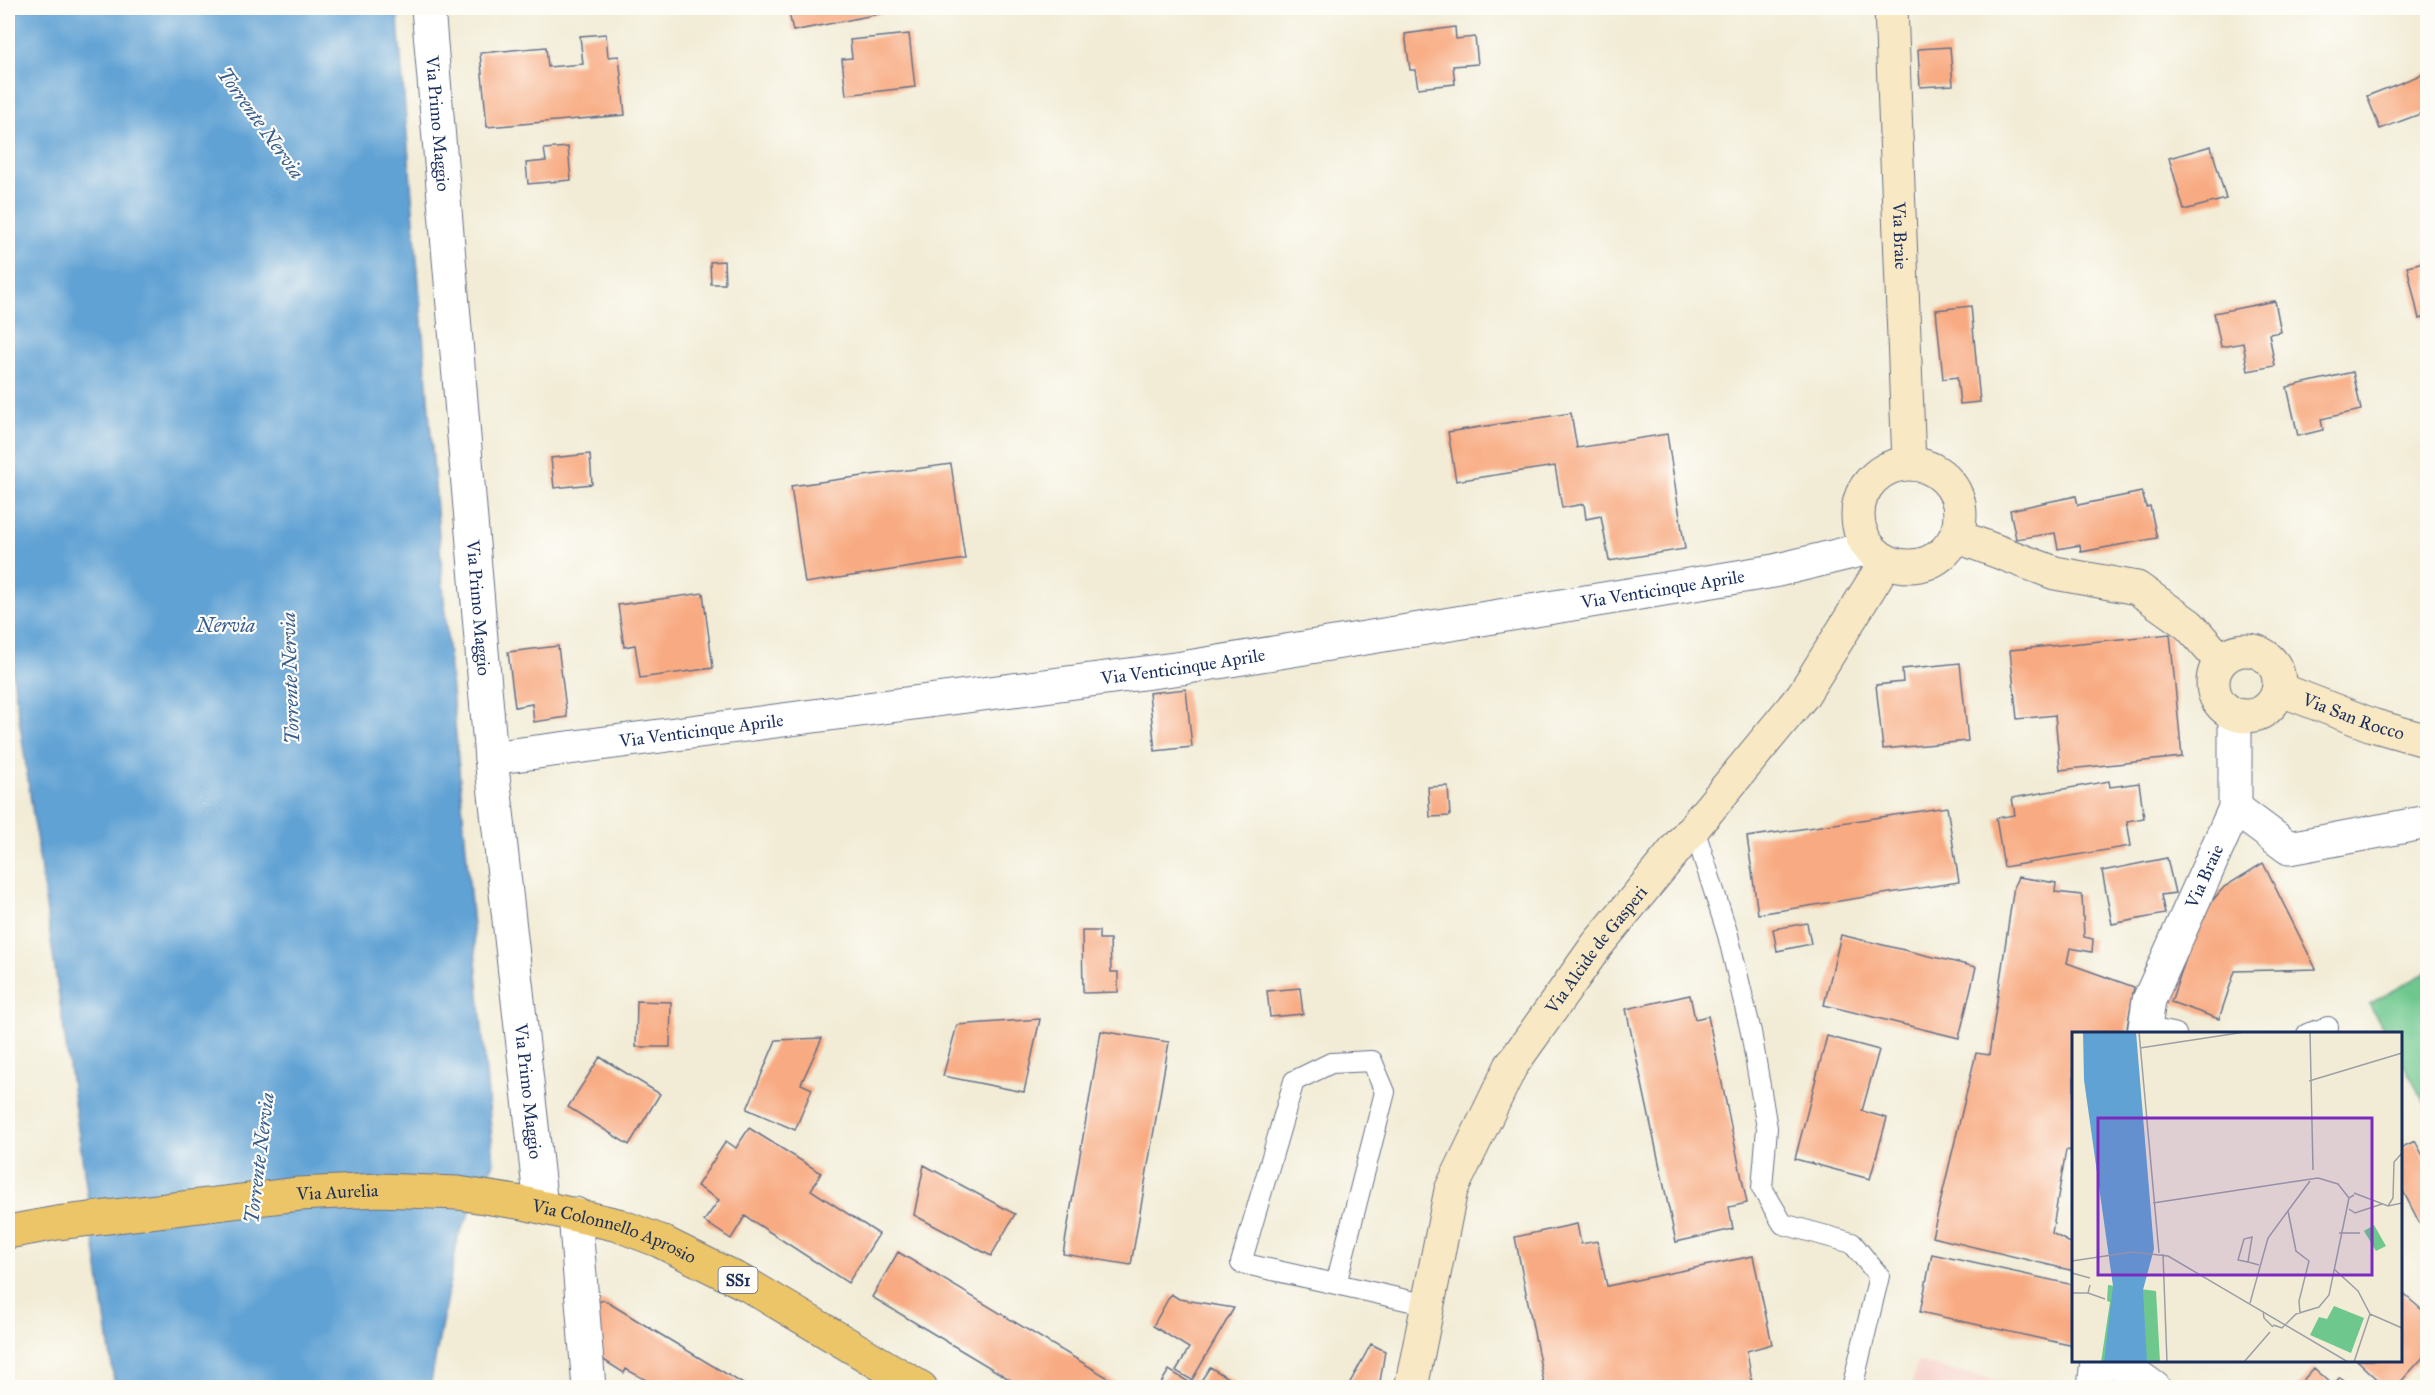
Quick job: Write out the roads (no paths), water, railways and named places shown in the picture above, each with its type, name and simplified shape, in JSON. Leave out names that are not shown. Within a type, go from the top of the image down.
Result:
[{"type":"main road","name":"Via Aurelia","points":[[18,1230],[298,1194],[379,1190],[458,1193],[532,1205]]},
{"type":"main road","name":"Via Colonnello Aprosio","points":[[532,1205],[618,1225],[704,1262],[748,1285],[921,1388]]},
{"type":"street","name":"Via Primo Maggio","points":[[428,8],[491,758],[532,1205]]},
{"type":"street","name":"Via Braie","points":[[1891,8],[1909,463]]},
{"type":"street","points":[[1909,463],[1934,470],[1953,487],[1961,511],[1956,536],[1938,557],[1913,566],[1877,555],[1857,521],[1862,492],[1881,471],[1909,463]]},
{"type":"street","points":[[1956,536],[2055,573],[2137,588],[2189,625],[2221,661]]},
{"type":"street","name":"Via Venticinque Aprile","points":[[491,758],[1182,668],[1877,555]]},
{"type":"street","name":"Via Alcide de Gasperi","points":[[1411,1388],[1451,1190],[1511,1066],[1597,945],[1803,694],[1877,555]]},
{"type":"street","points":[[2244,650],[2256,652],[2268,659],[2276,668],[2279,681],[2278,691],[2271,706],[2261,713],[2248,717],[2235,715],[2224,709],[2216,698],[2212,686],[2214,673],[2221,661],[2231,653],[2244,650]]},
{"type":"street","name":"Via San Rocco","points":[[2278,691],[2292,694],[2372,725],[2427,741]]},
{"type":"street","name":"Via Braie","points":[[2155,1031],[2149,1000],[2235,808],[2235,715]]},
{"type":"street","points":[[2235,808],[2289,848],[2427,822]]},
{"type":"street","points":[[575,1214],[589,1388]]},
{"type":"street","points":[[2094,1388],[2097,1362]]},
{"type":"street","points":[[2118,1362],[2154,1388]]},
{"type":"lane","points":[[1694,828],[1728,935],[1751,1032],[1767,1128],[1762,1188],[1783,1224],[1852,1243],[1879,1276],[1852,1388]]},
{"type":"lane","points":[[2313,1032],[2328,1027]]},
{"type":"lane","points":[[1336,1284],[1385,1092],[1372,1061],[1331,1063],[1294,1081],[1241,1263],[1428,1305]]},
{"type":"water","name":"Nervia","points":[[8,8],[397,8],[446,623],[494,1163],[458,1237],[430,1387],[115,1387],[8,641]]},
{"type":"water label","name":"Torrente Nervia","points":[[261,123]]},
{"type":"water label","name":"Torrente Nervia","points":[[290,678]]},
{"type":"water label","name":"Torrente Nervia","points":[[259,1158]]}]
